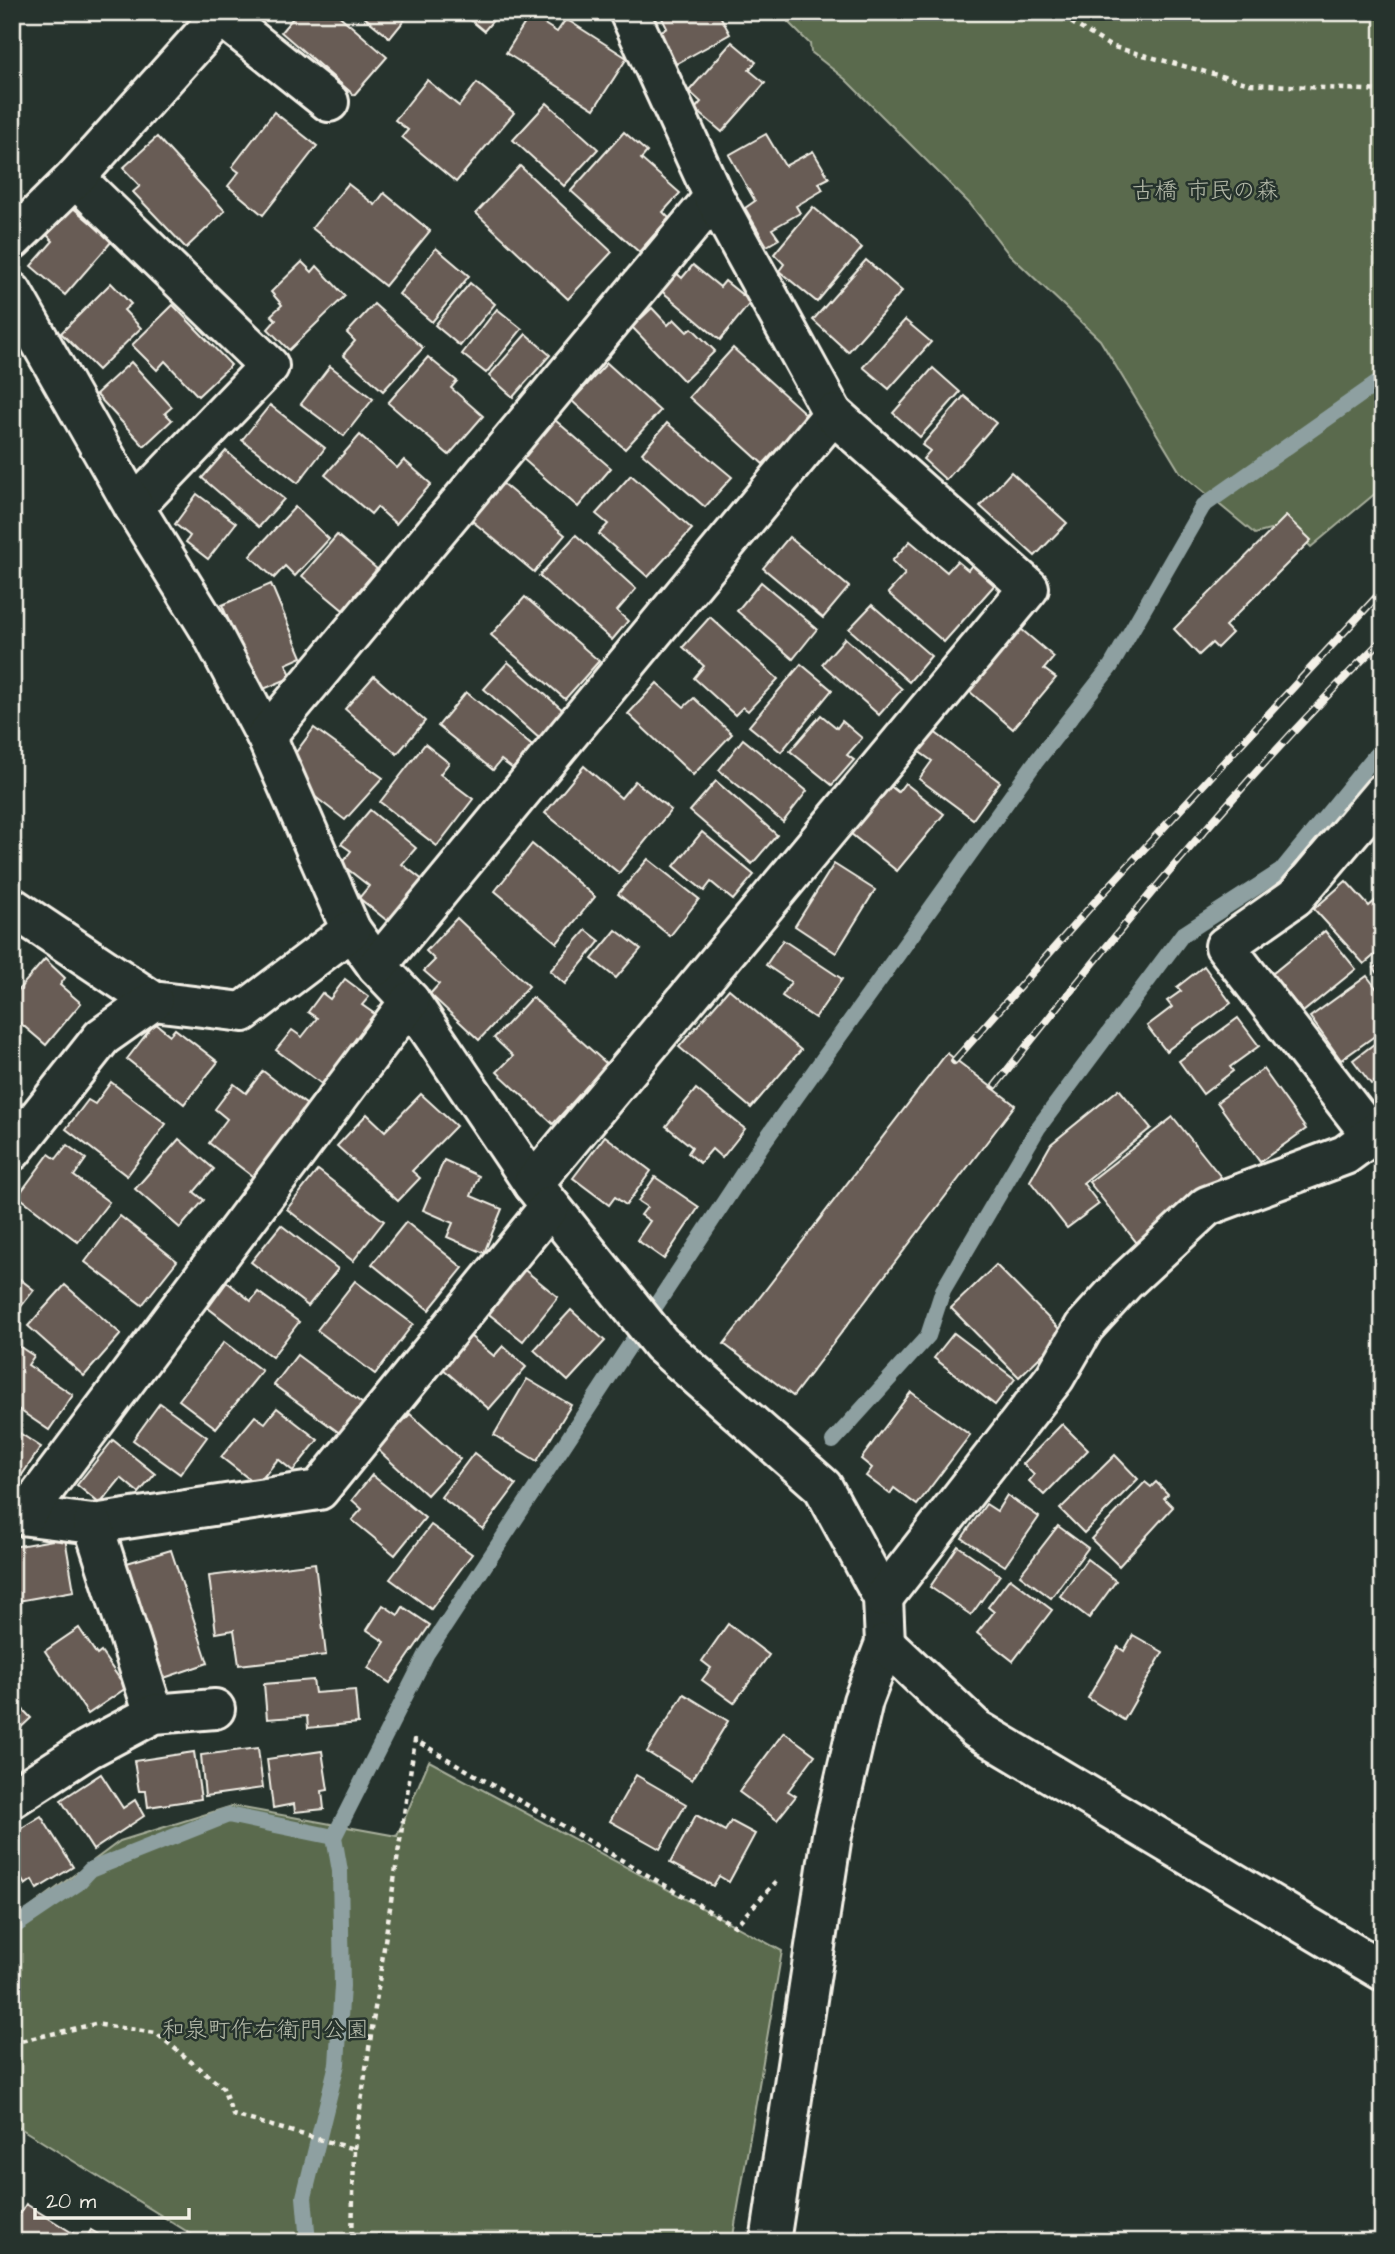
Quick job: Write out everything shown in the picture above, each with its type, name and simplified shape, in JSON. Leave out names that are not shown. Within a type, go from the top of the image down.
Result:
[{"type":"street","points":[[410,1001],[19,1514],[93,1524],[320,1490],[541,1195],[1028,588],[834,414],[714,197],[629,12]]},
{"type":"street","points":[[12,240],[75,178],[222,14],[329,102]]},
{"type":"street","points":[[75,178],[269,366],[134,507]]},
{"type":"street","points":[[266,736],[714,197]]},
{"type":"street","points":[[12,292],[134,507],[210,630],[266,736],[351,930],[377,966],[410,1001],[541,1195],[661,1344],[823,1487],[883,1598],[885,1643],[863,1701],[832,1835],[770,2242]]},
{"type":"street","points":[[377,966],[834,414]]},
{"type":"street","points":[[883,1598],[1055,1377],[1084,1327],[1126,1281],[1207,1206],[1345,1155],[1377,1131],[1225,946],[1295,897],[1383,793]]},
{"type":"street","points":[[12,907],[153,1001],[243,1012],[351,930]]},
{"type":"street","points":[[12,1151],[102,1037],[153,1001]]},
{"type":"street","points":[[93,1524],[155,1714]]},
{"type":"street","points":[[885,1643],[976,1730],[1383,1971]]},
{"type":"street","points":[[12,1798],[88,1749],[155,1714],[215,1709]]},
{"type":"path","points":[[1054,12],[1110,47],[1251,85],[1383,91]]},
{"type":"path","points":[[352,2242],[354,2150],[415,1740],[735,1926],[778,1879]]},
{"type":"path","points":[[12,2043],[95,2024],[156,2033],[223,2088],[233,2115],[334,2141],[354,2150]]},
{"type":"green space","name":"古橋 市民の森","points":[[798,12],[1383,12],[1383,487],[1311,547],[1289,525],[1255,534],[1180,472],[1100,340],[1008,253],[970,204],[845,79],[811,52],[810,44],[788,22]]},
{"type":"green space","name":"和泉町作右衛門公園","points":[[429,1761],[782,1951],[732,2242],[204,2242],[12,2123],[12,1921],[120,1841],[232,1806],[397,1836]]},
{"type":"building","points":[[298,12],[335,12],[387,57],[354,95],[281,32]]},
{"type":"building","points":[[358,12],[411,12],[390,38]]},
{"type":"building","points":[[461,12],[500,12],[484,31]]},
{"type":"building","points":[[659,12],[718,12],[730,34],[676,64],[659,32],[667,28]]},
{"type":"building","points":[[530,15],[557,32],[566,19],[627,58],[594,109],[506,53]]},
{"type":"building","points":[[732,42],[756,62],[749,70],[765,83],[722,132],[695,109],[701,102],[689,91]]},
{"type":"building","points":[[427,80],[459,106],[477,83],[514,113],[456,182],[402,137],[408,130],[395,120]]},
{"type":"building","points":[[547,103],[598,149],[564,186],[513,140]]},
{"type":"building","points":[[274,112],[317,146],[263,215],[228,186],[239,172],[232,167]]},
{"type":"building","points":[[624,132],[647,152],[641,159],[680,193],[663,212],[669,218],[639,252],[571,191]]},
{"type":"building","points":[[766,134],[785,166],[813,151],[829,178],[819,183],[823,190],[796,206],[800,213],[772,229],[779,239],[767,246],[745,208],[755,201],[729,155]]},
{"type":"building","points":[[157,137],[225,211],[186,248],[133,192],[140,186],[123,168]]},
{"type":"building","points":[[520,166],[612,252],[568,299],[476,213]]},
{"type":"building","points":[[348,184],[375,205],[384,193],[430,231],[385,286],[312,228]]},
{"type":"building","points":[[72,207],[112,241],[65,295],[31,266],[53,241],[47,235]]},
{"type":"building","points":[[813,207],[862,248],[817,302],[779,271],[784,264],[774,254]]},
{"type":"building","points":[[436,248],[469,276],[432,322],[399,294]]},
{"type":"building","points":[[866,260],[902,291],[848,352],[813,320]]},
{"type":"building","points":[[302,262],[312,272],[317,266],[345,296],[289,350],[268,329],[276,320],[271,315],[282,305],[271,292]]},
{"type":"building","points":[[693,265],[720,287],[725,281],[751,302],[720,340],[658,288],[673,270],[682,278]]},
{"type":"building","points":[[111,283],[131,304],[124,310],[141,328],[98,370],[61,333]]},
{"type":"building","points":[[470,283],[495,304],[460,346],[435,325]]},
{"type":"building","points":[[374,304],[423,348],[383,391],[343,355],[355,341],[347,333]]},
{"type":"building","points":[[173,305],[231,365],[198,396],[165,361],[157,370],[132,345]]},
{"type":"building","points":[[652,308],[668,325],[674,319],[687,332],[692,328],[715,351],[684,381],[632,327]]},
{"type":"building","points":[[497,309],[522,329],[486,373],[462,354]]},
{"type":"building","points":[[905,320],[931,342],[889,389],[863,367]]},
{"type":"building","points":[[526,334],[550,355],[513,397],[489,376]]},
{"type":"building","points":[[733,348],[808,416],[763,464],[689,397]]},
{"type":"building","points":[[428,357],[457,381],[451,388],[483,416],[449,455],[388,403]]},
{"type":"building","points":[[131,362],[172,407],[165,413],[172,420],[144,446],[96,394]]},
{"type":"building","points":[[607,363],[660,411],[625,449],[572,401]]},
{"type":"building","points":[[330,366],[373,399],[344,436],[301,404]]},
{"type":"building","points":[[933,368],[960,392],[920,437],[893,413]]},
{"type":"building","points":[[964,396],[996,423],[946,480],[923,459],[930,451],[922,445]]},
{"type":"building","points":[[270,405],[325,448],[298,483],[242,440]]},
{"type":"building","points":[[555,420],[611,468],[578,507],[522,458]]},
{"type":"building","points":[[667,423],[732,477],[705,507],[642,453]]},
{"type":"building","points":[[360,435],[397,468],[404,460],[431,484],[396,524],[377,507],[371,514],[325,475]]},
{"type":"building","points":[[226,451],[284,499],[259,527],[202,478]]},
{"type":"building","points":[[1011,472],[1067,523],[1035,556],[980,506]]},
{"type":"building","points":[[631,475],[692,529],[648,577],[599,534],[608,524],[596,514]]},
{"type":"building","points":[[502,483],[565,535],[534,572],[471,520]]},
{"type":"building","points":[[197,494],[236,523],[208,559],[186,542],[190,536],[175,524]]},
{"type":"building","points":[[295,507],[329,539],[295,576],[285,566],[274,578],[250,556]]},
{"type":"building","points":[[1286,516],[1311,540],[1225,626],[1232,633],[1217,648],[1212,643],[1199,655],[1174,629]]},
{"type":"building","points":[[337,535],[377,569],[343,610],[302,576]]},
{"type":"building","points":[[576,535],[636,589],[617,611],[628,621],[612,640],[539,576]]},
{"type":"building","points":[[789,537],[849,587],[823,618],[763,568]]},
{"type":"building","points":[[910,541],[947,572],[957,561],[968,570],[975,561],[998,581],[944,642],[888,593],[905,574],[892,561]]},
{"type":"building","points":[[761,582],[817,629],[793,659],[737,611]]},
{"type":"building","points":[[271,584],[302,657],[286,664],[292,677],[259,691],[222,605]]},
{"type":"building","points":[[525,597],[599,661],[565,699],[491,635]]},
{"type":"building","points":[[872,605],[931,656],[909,682],[849,629]]},
{"type":"building","points":[[710,617],[778,679],[748,711],[743,707],[735,715],[694,678],[704,666],[683,647]]},
{"type":"building","points":[[1021,629],[1054,657],[1044,669],[1056,678],[1013,729],[969,691]]},
{"type":"building","points":[[845,638],[902,689],[879,715],[822,664]]},
{"type":"building","points":[[508,662],[564,711],[540,739],[484,689]]},
{"type":"building","points":[[801,664],[832,690],[781,752],[749,726]]},
{"type":"building","points":[[374,676],[425,721],[397,754],[345,709]]},
{"type":"building","points":[[657,683],[684,707],[694,698],[732,734],[693,775],[628,714]]},
{"type":"building","points":[[466,692],[536,749],[517,772],[501,760],[493,770],[438,726]]},
{"type":"building","points":[[821,715],[837,728],[842,721],[862,738],[847,755],[854,760],[832,785],[790,751]]},
{"type":"building","points":[[314,728],[383,778],[345,820],[309,792],[294,755]]},
{"type":"building","points":[[933,731],[1000,782],[973,819],[919,779],[932,761],[918,751]]},
{"type":"building","points":[[743,739],[807,791],[783,822],[719,770]]},
{"type":"building","points":[[425,744],[449,763],[440,774],[473,799],[437,846],[380,802]]},
{"type":"building","points":[[584,766],[621,798],[635,781],[671,810],[619,873],[545,813]]},
{"type":"building","points":[[716,781],[777,835],[752,864],[690,811]]},
{"type":"building","points":[[905,783],[944,814],[897,871],[850,833],[889,785],[898,792]]},
{"type":"building","points":[[370,810],[416,848],[402,864],[424,881],[390,923],[359,898],[369,886],[341,864],[351,851],[341,844]]},
{"type":"building","points":[[702,832],[754,875],[733,900],[711,882],[704,891],[674,866]]},
{"type":"building","points":[[532,844],[595,897],[557,943],[495,891]]},
{"type":"building","points":[[648,859],[699,899],[670,936],[618,894]]},
{"type":"building","points":[[834,864],[875,890],[836,953],[795,926]]},
{"type":"building","points":[[1346,881],[1369,906],[1383,894],[1383,948],[1364,964],[1314,909]]},
{"type":"building","points":[[457,918],[529,986],[479,1040],[430,994],[439,984],[424,971],[435,960],[426,951]]},
{"type":"building","points":[[586,930],[600,941],[565,984],[550,971]]},
{"type":"building","points":[[616,930],[641,949],[616,978],[592,959]]},
{"type":"building","points":[[1325,931],[1356,969],[1303,1012],[1272,974]]},
{"type":"building","points":[[783,940],[842,979],[815,1018],[782,996],[791,982],[766,965]]},
{"type":"building","points":[[45,959],[65,978],[60,985],[81,1003],[46,1045],[12,1016],[12,997]]},
{"type":"building","points":[[1383,962],[1383,980],[1374,968]]},
{"type":"building","points":[[1204,966],[1231,1003],[1166,1051],[1147,1026],[1172,1007],[1167,1001],[1181,991],[1177,987]]},
{"type":"building","points":[[1367,976],[1383,997],[1383,1030],[1341,1060],[1310,1017]]},
{"type":"building","points":[[345,979],[369,997],[362,1005],[379,1017],[326,1087],[276,1050],[292,1030],[302,1037],[317,1018],[308,1012],[322,993],[330,999]]},
{"type":"building","points":[[729,989],[801,1050],[751,1108],[679,1047]]},
{"type":"building","points":[[532,997],[607,1064],[553,1124],[497,1072],[513,1056],[494,1038]]},
{"type":"building","points":[[1238,1018],[1259,1046],[1230,1067],[1233,1071],[1203,1094],[1179,1061]]},
{"type":"building","points":[[155,1023],[170,1035],[175,1029],[218,1062],[184,1104],[127,1059]]},
{"type":"building","points":[[1383,1037],[1383,1081],[1380,1078],[1371,1084],[1353,1060]]},
{"type":"building","points":[[947,1053],[1015,1105],[793,1396],[724,1344]]},
{"type":"building","points":[[1263,1069],[1306,1129],[1260,1162],[1217,1102]]},
{"type":"building","points":[[263,1071],[311,1108],[256,1179],[209,1143],[227,1119],[215,1109],[234,1084],[246,1093]]},
{"type":"building","points":[[111,1082],[166,1124],[127,1176],[66,1129],[88,1100],[95,1104]]},
{"type":"building","points":[[696,1089],[745,1129],[722,1158],[712,1149],[700,1163],[688,1153],[692,1147],[666,1126]]},
{"type":"building","points":[[1119,1089],[1151,1128],[1083,1183],[1099,1204],[1067,1228],[1030,1181],[1051,1144]]},
{"type":"building","points":[[421,1094],[456,1126],[412,1171],[420,1178],[398,1201],[337,1146],[367,1114],[385,1131]]},
{"type":"building","points":[[1173,1117],[1221,1177],[1137,1243],[1089,1182]]},
{"type":"building","points":[[605,1136],[651,1171],[626,1205],[615,1197],[609,1205],[573,1178]]},
{"type":"building","points":[[179,1139],[214,1169],[194,1192],[204,1200],[180,1228],[135,1189]]},
{"type":"building","points":[[67,1145],[86,1159],[74,1176],[109,1202],[78,1242],[18,1196],[49,1154],[56,1159]]},
{"type":"building","points":[[444,1160],[479,1176],[471,1196],[502,1209],[484,1253],[447,1237],[453,1223],[423,1210]]},
{"type":"building","points":[[318,1170],[384,1221],[353,1261],[287,1209]]},
{"type":"building","points":[[655,1177],[699,1207],[664,1259],[637,1240],[650,1221],[641,1215],[647,1207],[638,1201]]},
{"type":"building","points":[[120,1216],[177,1261],[142,1305],[85,1262]]},
{"type":"building","points":[[406,1222],[463,1268],[429,1310],[372,1264]]},
{"type":"building","points":[[281,1225],[338,1269],[308,1306],[251,1262]]},
{"type":"building","points":[[996,1265],[1064,1334],[1019,1377],[951,1308]]},
{"type":"building","points":[[521,1267],[558,1297],[523,1341],[485,1311]]},
{"type":"building","points":[[12,1273],[34,1290],[12,1318]]},
{"type":"building","points":[[355,1281],[413,1324],[375,1374],[317,1330]]},
{"type":"building","points":[[227,1282],[251,1301],[258,1292],[299,1322],[272,1357],[208,1308]]},
{"type":"building","points":[[65,1285],[121,1334],[84,1376],[28,1326]]},
{"type":"building","points":[[571,1310],[605,1341],[568,1381],[534,1350]]},
{"type":"building","points":[[954,1333],[1015,1379],[995,1405],[934,1358]]},
{"type":"building","points":[[470,1336],[494,1356],[503,1346],[526,1367],[489,1409],[442,1368]]},
{"type":"building","points":[[224,1342],[262,1371],[216,1428],[179,1400]]},
{"type":"building","points":[[17,1345],[34,1356],[28,1365],[73,1395],[49,1430],[12,1405],[12,1352]]},
{"type":"building","points":[[297,1355],[363,1404],[341,1434],[274,1385]]},
{"type":"building","points":[[527,1379],[571,1405],[537,1461],[494,1435]]},
{"type":"building","points":[[911,1392],[970,1435],[917,1505],[894,1488],[890,1494],[866,1476],[872,1468],[861,1459]]},
{"type":"building","points":[[160,1403],[207,1437],[180,1474],[133,1440]]},
{"type":"building","points":[[277,1408],[318,1440],[293,1471],[278,1459],[257,1485],[221,1457],[255,1416],[265,1423]]},
{"type":"building","points":[[410,1414],[460,1459],[427,1495],[377,1449]]},
{"type":"building","points":[[1062,1424],[1088,1450],[1044,1495],[1029,1481],[1034,1475],[1023,1464]]},
{"type":"building","points":[[18,1432],[41,1447],[13,1488],[12,1436]]},
{"type":"building","points":[[113,1440],[155,1474],[139,1493],[121,1478],[100,1504],[77,1485]]},
{"type":"building","points":[[474,1453],[516,1485],[483,1529],[441,1497]]},
{"type":"building","points":[[1115,1455],[1138,1479],[1084,1533],[1060,1509]]},
{"type":"building","points":[[372,1475],[425,1518],[395,1555],[352,1520],[362,1509],[352,1500]]},
{"type":"building","points":[[1145,1482],[1151,1487],[1156,1482],[1168,1494],[1164,1498],[1173,1507],[1119,1566],[1091,1539]]},
{"type":"building","points":[[1007,1495],[1039,1517],[1005,1566],[962,1538],[986,1504],[997,1511]]},
{"type":"building","points":[[431,1525],[472,1554],[431,1609],[390,1579]]},
{"type":"building","points":[[1058,1526],[1088,1548],[1051,1598],[1020,1575]]},
{"type":"building","points":[[65,1538],[74,1591],[12,1602],[12,1547]]},
{"type":"building","points":[[958,1546],[1000,1575],[971,1615],[930,1587]]},
{"type":"building","points":[[171,1550],[208,1663],[164,1678],[127,1563]]},
{"type":"building","points":[[1087,1559],[1116,1581],[1089,1618],[1060,1596]]},
{"type":"building","points":[[315,1563],[326,1655],[239,1665],[234,1630],[216,1633],[209,1576]]},
{"type":"building","points":[[1010,1578],[1052,1610],[1013,1661],[977,1633],[994,1612],[988,1607]]},
{"type":"building","points":[[383,1605],[398,1615],[403,1607],[430,1625],[390,1683],[368,1668],[385,1642],[367,1630]]},
{"type":"building","points":[[728,1624],[769,1655],[734,1703],[702,1680],[711,1668],[702,1661]]},
{"type":"building","points":[[79,1628],[97,1655],[101,1652],[126,1688],[88,1714],[45,1651]]},
{"type":"building","points":[[1133,1635],[1163,1652],[1124,1720],[1088,1698],[1118,1647],[1124,1651]]},
{"type":"building","points":[[313,1680],[315,1693],[355,1690],[358,1723],[308,1728],[307,1716],[267,1719],[264,1684]]},
{"type":"building","points":[[1383,1687],[1383,1703],[1375,1698]]},
{"type":"building","points":[[684,1694],[728,1721],[692,1780],[647,1752]]},
{"type":"building","points":[[12,1698],[31,1718],[12,1736]]},
{"type":"building","points":[[784,1732],[815,1755],[788,1791],[796,1796],[777,1820],[739,1792]]},
{"type":"building","points":[[258,1748],[263,1788],[205,1796],[201,1755]]},
{"type":"building","points":[[322,1751],[328,1790],[322,1791],[324,1809],[295,1812],[294,1804],[273,1808],[267,1759]]},
{"type":"building","points":[[194,1752],[201,1799],[148,1807],[146,1791],[139,1791],[134,1761]]},
{"type":"building","points":[[101,1774],[123,1808],[135,1800],[144,1816],[93,1850],[61,1800]]},
{"type":"building","points":[[636,1775],[686,1804],[660,1849],[610,1821]]},
{"type":"building","points":[[696,1815],[725,1831],[731,1821],[755,1834],[729,1882],[719,1876],[713,1886],[670,1863]]},
{"type":"building","points":[[41,1816],[73,1867],[37,1889],[32,1880],[25,1885],[12,1863],[12,1834]]},
{"type":"building","points":[[26,2204],[79,2237],[76,2242],[12,2242],[12,2212],[19,2216]]},
{"type":"building","points":[[91,2230],[111,2242],[84,2242]]},
{"type":"waterway","points":[[308,2242],[304,2197],[337,2064],[342,1986],[340,1871],[334,1837],[427,1653],[763,1143],[1034,764],[1111,666],[1203,506],[1383,379]]},
{"type":"waterway","points":[[833,1441],[928,1336],[943,1290],[1038,1128],[1182,935],[1281,871],[1383,746]]},
{"type":"waterway","points":[[12,1928],[77,1884],[90,1870],[228,1815],[334,1837]]},
{"type":"railway","points":[[954,1061],[1093,904],[1383,590]]},
{"type":"railway","points":[[995,1086],[1087,970],[1230,801],[1383,639]]}]
